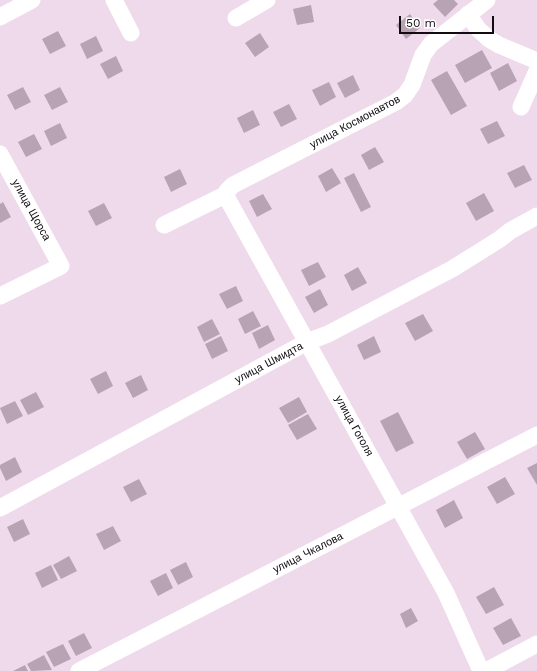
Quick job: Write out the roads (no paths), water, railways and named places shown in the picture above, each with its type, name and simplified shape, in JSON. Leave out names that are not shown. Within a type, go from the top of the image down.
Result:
[{"type":"street","points":[[0,17],[32,0]]},
{"type":"street","points":[[114,0],[131,33]]},
{"type":"street","points":[[236,18],[267,0]]},
{"type":"street","name":"улица Космонавтов","points":[[164,225],[396,102],[406,95],[412,85],[423,55],[431,44],[487,0]]},
{"type":"street","points":[[468,14],[478,29],[489,39],[499,45],[537,61]]},
{"type":"street","points":[[521,107],[537,71]]},
{"type":"street","name":"улица Щорса","points":[[0,154],[61,266],[0,296]]},
{"type":"street","name":"улица Гоголя","points":[[230,190],[227,198],[446,593],[481,671]]},
{"type":"street","name":"улица Шмидта","points":[[0,508],[307,342],[328,334],[452,269],[500,239],[510,231],[537,216]]},
{"type":"street","name":"улица Чкалова","points":[[79,671],[537,435]]},
{"type":"street","points":[[486,671],[537,644]]}]
